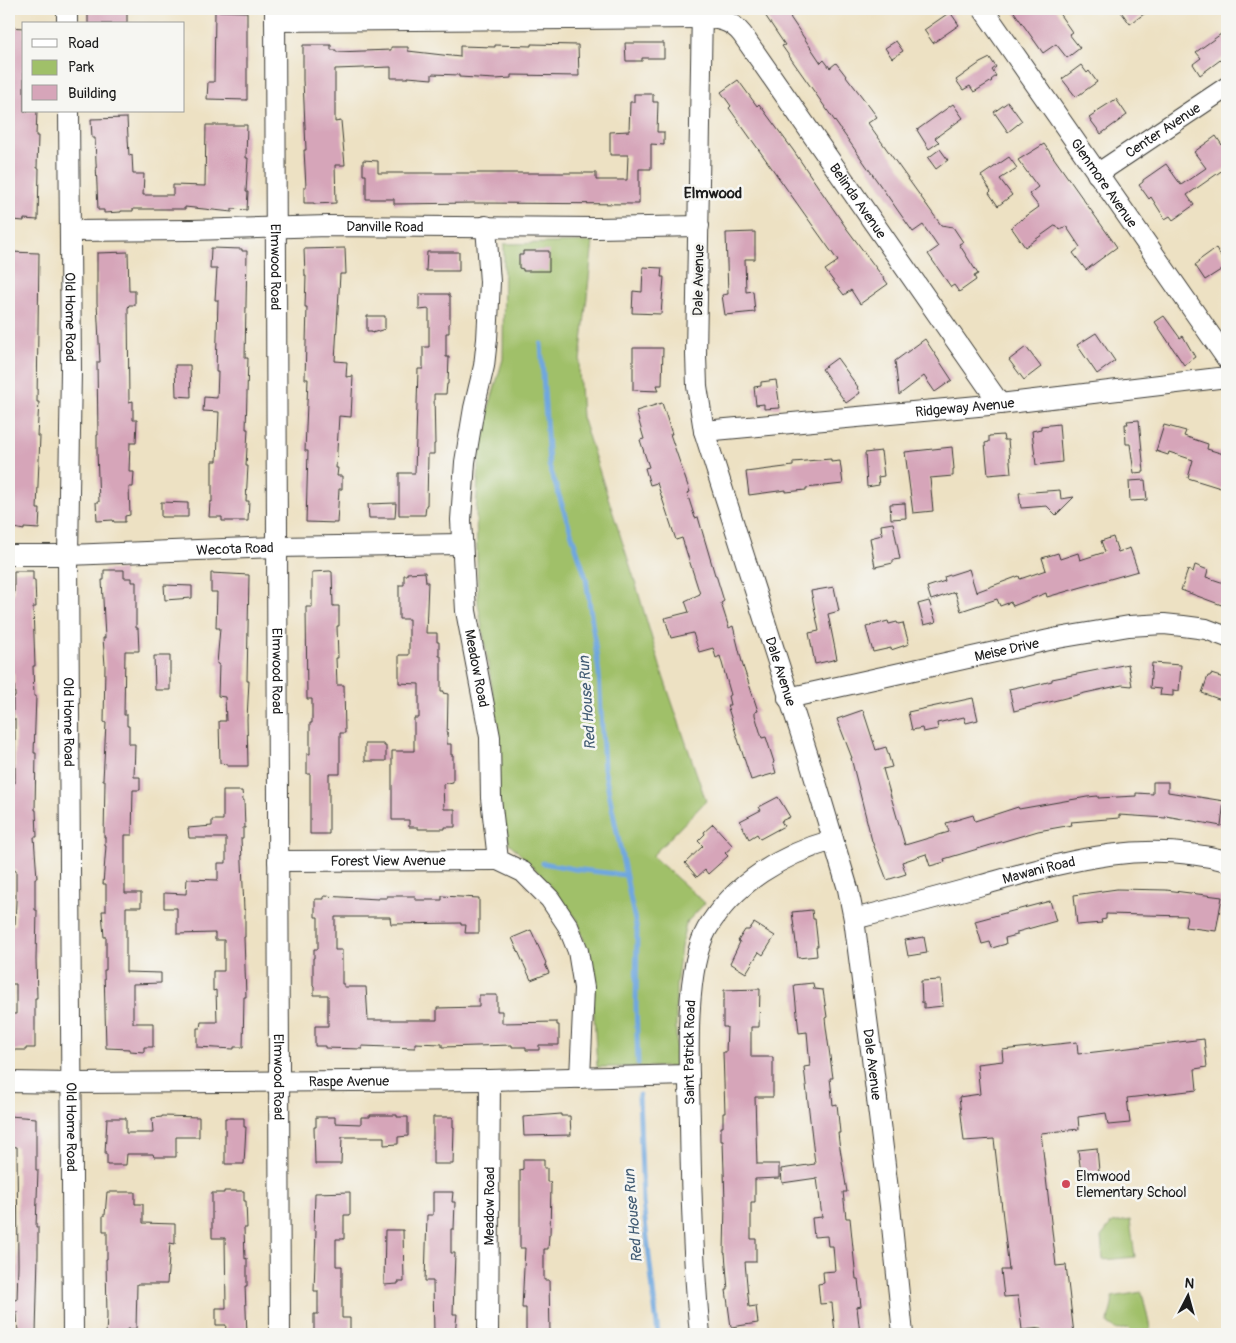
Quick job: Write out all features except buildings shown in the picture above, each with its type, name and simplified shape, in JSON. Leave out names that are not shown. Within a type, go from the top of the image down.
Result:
[{"type":"street","points":[[67,9],[67,22]]},
{"type":"street","name":"Glenmore Avenue","points":[[982,9],[1227,359]]},
{"type":"street","name":"Belinda Avenue","points":[[275,15],[701,13],[726,21],[736,27],[742,34],[1000,404]]},
{"type":"street","name":"Dale Avenue","points":[[701,13],[696,386],[704,431],[848,889],[854,919],[889,1196],[903,1334]]},
{"type":"street","name":"Elmwood Road","points":[[275,15],[280,1334]]},
{"type":"street","name":"Center Avenue","points":[[1097,174],[1227,87]]},
{"type":"street","name":"Old Home Road","points":[[68,112],[70,231],[68,555],[73,1334]]},
{"type":"street","name":"Danville Road","points":[[70,231],[486,226],[597,228],[699,226]]},
{"type":"street","name":"Meadow Road","points":[[486,226],[490,282],[488,323],[484,366],[474,408],[465,462],[461,544],[466,611],[490,737],[491,798],[498,860]]},
{"type":"street","name":"Ridgeway Avenue","points":[[704,431],[1000,404],[1227,377]]},
{"type":"street","name":"Wecota Road","points":[[9,555],[461,544]]},
{"type":"street","name":"Meise Drive","points":[[788,698],[1058,638],[1129,626],[1164,624],[1183,626],[1206,629],[1227,637]]},
{"type":"street","name":"Saint Patrick Road","points":[[700,1334],[693,1240],[689,1075],[693,980],[699,952],[706,930],[726,904],[751,880],[767,868],[808,847],[833,840]]},
{"type":"street","name":"Mawani Road","points":[[854,919],[1046,867],[1094,856],[1153,851],[1182,853],[1227,861]]},
{"type":"street","points":[[498,860],[522,872],[550,899],[568,926],[578,951],[584,988],[580,1078]]},
{"type":"street","name":"Forest View Avenue","points":[[278,861],[498,860]]},
{"type":"street","name":"Raspe Avenue","points":[[9,1082],[490,1080],[689,1075]]},
{"type":"street","name":"Meadow Road","points":[[488,1334],[490,1080]]},
{"type":"green space","points":[[593,242],[579,370],[582,417],[634,578],[663,676],[706,801],[652,856],[705,903],[686,923],[681,947],[676,986],[676,1067],[597,1067],[591,962],[577,919],[538,872],[509,843],[496,792],[495,706],[478,603],[476,511],[481,435],[503,359],[504,244]]},
{"type":"green space","points":[[1130,1220],[1135,1257],[1103,1260],[1101,1237],[1112,1223]]},
{"type":"green space","points":[[1142,1292],[1150,1328],[1145,1334],[1134,1334],[1128,1328],[1117,1330],[1108,1324],[1112,1297]]},
{"type":"waterway","name":"Red House Run","points":[[541,344],[549,465],[586,578],[599,673],[604,768],[637,931],[636,1005],[638,1064]]},
{"type":"waterway","points":[[543,863],[625,875]]},
{"type":"waterway","name":"Red House Run","points":[[639,1095],[643,1203],[658,1334]]},
{"type":"place","name":"Elmwood Elementary School","points":[[1066,1184]]},
{"type":"district","name":"Elmwood","points":[[713,193]]}]
